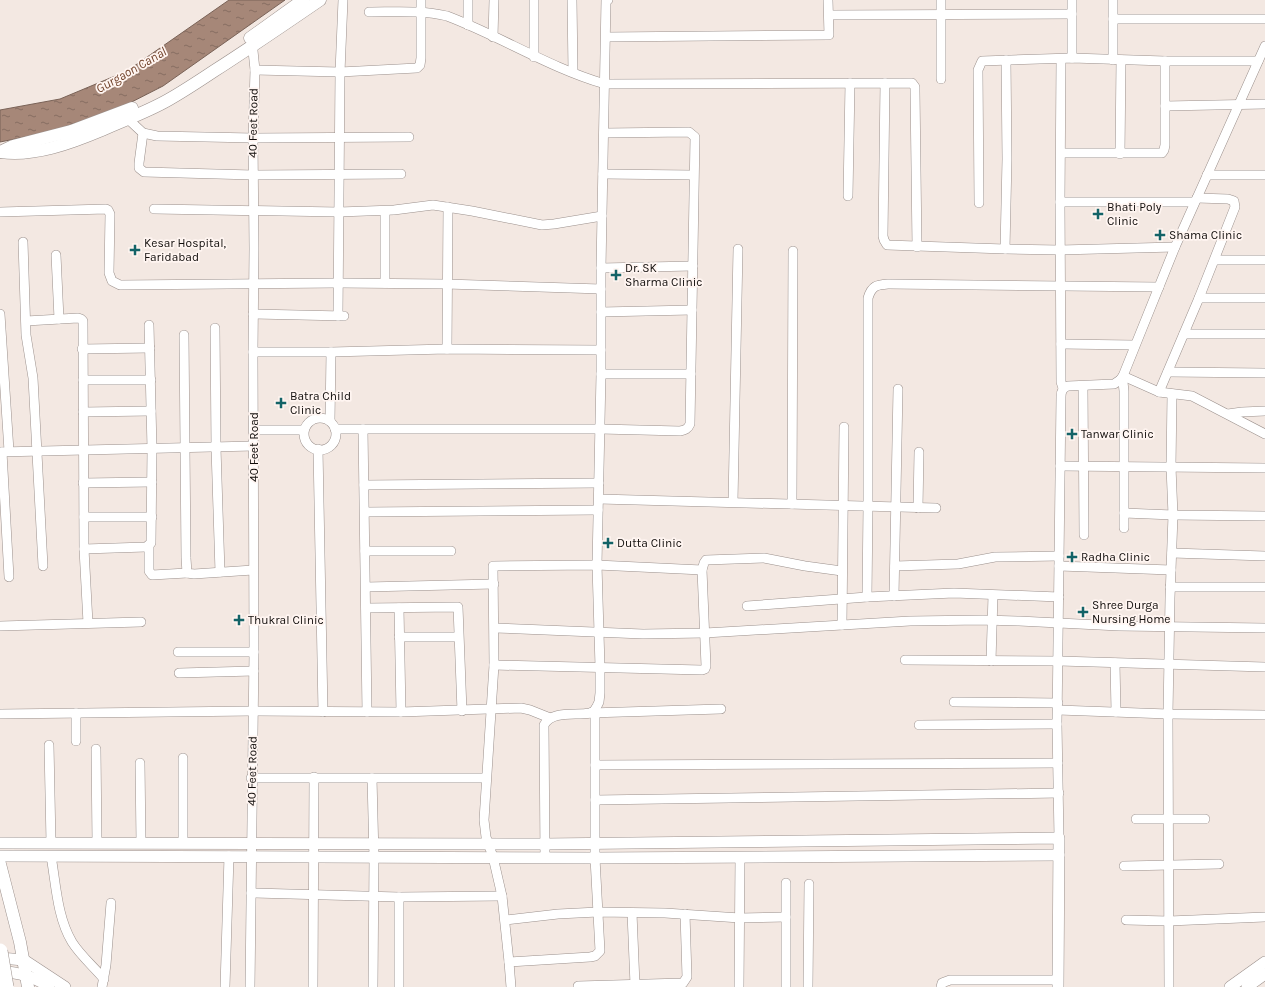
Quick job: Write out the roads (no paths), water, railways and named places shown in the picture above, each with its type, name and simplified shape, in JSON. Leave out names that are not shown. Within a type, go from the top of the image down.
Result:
[{"type":"highway","points":[[0,951],[6,987]]},
{"type":"main road","points":[[0,152],[14,154],[24,153],[63,144],[92,134],[168,101],[252,42],[303,0]]},
{"type":"main road","points":[[0,152],[13,146],[78,129],[160,96],[320,0]]},
{"type":"main road","points":[[0,864],[4,895],[24,960],[27,981]]},
{"type":"street","points":[[253,314],[341,316],[338,283],[340,72],[343,0]]},
{"type":"street","points":[[255,70],[340,72],[417,68],[420,66],[421,58],[421,0]]},
{"type":"street","points":[[468,0],[468,25]]},
{"type":"street","points":[[493,37],[494,0]]},
{"type":"street","points":[[534,0],[534,56]]},
{"type":"street","points":[[572,0],[573,72]]},
{"type":"street","points":[[509,962],[595,956],[600,951],[595,858],[595,765],[593,713],[599,702],[600,667],[597,565],[601,374],[601,268],[604,174],[600,149],[604,133],[606,0],[608,0]]},
{"type":"street","points":[[606,37],[829,35],[828,0]]},
{"type":"street","points":[[941,0],[941,79]]},
{"type":"street","points":[[1072,0],[1072,58]]},
{"type":"street","points":[[1113,0],[1113,19],[1117,60],[1120,154]]},
{"type":"street","points":[[369,12],[421,13],[447,16],[534,56],[590,80],[605,84],[910,82],[915,87],[917,247]]},
{"type":"street","points":[[829,15],[1072,14]]},
{"type":"street","points":[[1113,19],[1265,19]]},
{"type":"street","name":"40 Feet Road","points":[[250,987],[252,856],[251,778],[254,671],[253,138],[255,70],[252,42]]},
{"type":"street","points":[[1124,528],[1124,390],[1121,378],[1175,247],[1265,46]]},
{"type":"street","points":[[979,203],[978,70],[982,61],[1072,58],[1165,61],[1258,61]]},
{"type":"street","points":[[941,987],[942,983],[950,980],[1058,984],[1059,838],[1057,724],[1059,661],[1061,397],[1063,388],[1061,382],[1060,250],[1061,59]]},
{"type":"street","points":[[1005,249],[1007,159],[1006,60]]},
{"type":"street","points":[[1061,153],[1162,153],[1165,145],[1165,61]]},
{"type":"street","points":[[848,196],[850,83]]},
{"type":"street","points":[[885,83],[883,193],[884,240],[887,245],[1060,250],[1175,247]]},
{"type":"street","points":[[1165,106],[1265,104]]},
{"type":"street","points":[[128,119],[143,133],[157,136],[253,138],[408,137]]},
{"type":"street","points":[[143,133],[139,163],[140,168],[144,172],[401,174]]},
{"type":"street","points":[[331,352],[332,425],[334,439],[332,444],[323,449],[313,448],[306,440],[304,430],[306,425],[314,419],[320,418],[332,425],[363,429],[686,430],[690,424],[693,175],[695,137],[691,133],[604,133]]},
{"type":"street","points":[[604,174],[693,175]]},
{"type":"street","points":[[1207,175],[1265,175]]},
{"type":"street","points":[[1060,202],[1228,199],[1234,201],[1235,210],[1200,298],[1159,392]]},
{"type":"street","points":[[154,209],[339,212],[384,211],[425,206],[448,207],[542,225],[602,216]]},
{"type":"street","points":[[447,349],[446,284],[448,207]]},
{"type":"street","points":[[0,212],[100,208],[108,210],[110,214],[109,273],[112,281],[120,285],[385,283],[601,289]]},
{"type":"street","points":[[384,211],[385,283]]},
{"type":"street","points":[[23,242],[26,335],[33,378],[43,566]]},
{"type":"street","points":[[733,502],[738,249]]},
{"type":"street","points":[[792,504],[793,250]]},
{"type":"street","points":[[56,255],[59,319]]},
{"type":"street","points":[[1215,260],[1265,260]]},
{"type":"street","points":[[601,268],[693,266]]},
{"type":"street","points":[[867,597],[868,298],[870,290],[875,286],[889,284],[1159,287]]},
{"type":"street","points":[[1200,298],[1265,298]]},
{"type":"street","points":[[601,312],[692,310]]},
{"type":"street","points":[[0,314],[3,452],[9,577]]},
{"type":"street","points":[[26,322],[78,318],[82,320],[84,549],[88,623]]},
{"type":"street","points":[[149,325],[152,449],[152,539],[149,545],[149,572],[156,576],[254,570]]},
{"type":"street","points":[[215,328],[216,448],[220,572]]},
{"type":"street","points":[[1184,334],[1265,334]]},
{"type":"street","points":[[184,335],[186,558],[188,573]]},
{"type":"street","points":[[1061,344],[1134,346]]},
{"type":"street","points":[[82,349],[150,348]]},
{"type":"street","points":[[253,352],[331,352],[447,349],[601,350]]},
{"type":"street","points":[[1168,372],[1265,374]]},
{"type":"street","points":[[601,374],[691,374]]},
{"type":"street","points":[[1063,388],[1068,386],[1110,384],[1121,378],[1159,392],[1192,396],[1265,434]]},
{"type":"street","points":[[83,380],[151,380]]},
{"type":"street","points":[[1083,386],[1084,535]]},
{"type":"street","points":[[894,596],[898,389]]},
{"type":"street","points":[[1168,987],[1168,714],[1173,515],[1171,467],[1172,394]]},
{"type":"street","points":[[83,412],[151,411]]},
{"type":"street","points":[[1228,414],[1265,411]]},
{"type":"street","points":[[842,626],[842,506],[844,427]]},
{"type":"street","points":[[363,429],[367,712]]},
{"type":"street","points":[[254,430],[304,430]]},
{"type":"street","points":[[3,452],[254,446]]},
{"type":"street","points":[[318,449],[323,712]]},
{"type":"street","points":[[918,508],[919,452]]},
{"type":"street","points":[[1060,466],[1265,468]]},
{"type":"street","points":[[83,483],[152,482]]},
{"type":"street","points":[[364,485],[599,483]]},
{"type":"street","points":[[599,499],[936,508]]},
{"type":"street","points":[[364,512],[598,510]]},
{"type":"street","points":[[1124,513],[1265,516]]},
{"type":"street","points":[[84,517],[152,517]]},
{"type":"street","points":[[84,549],[136,548],[149,545]]},
{"type":"street","points":[[365,551],[451,551]]},
{"type":"street","points":[[1172,553],[1265,556]]},
{"type":"street","points":[[894,566],[958,564],[995,557],[1059,556]]},
{"type":"street","points":[[494,666],[702,670],[706,666],[702,570],[706,560],[764,558],[842,572]]},
{"type":"street","points":[[511,987],[502,896],[493,857],[486,837],[484,820],[494,666],[495,628],[493,566],[597,565],[702,570]]},
{"type":"street","points":[[1059,566],[1171,570]]},
{"type":"street","points":[[366,587],[494,584]]},
{"type":"street","points":[[1170,587],[1265,587]]},
{"type":"street","points":[[747,606],[867,597],[954,593],[1059,597]]},
{"type":"street","points":[[991,661],[993,594]]},
{"type":"street","points":[[366,608],[458,607],[462,711]]},
{"type":"street","points":[[399,608],[401,712]]},
{"type":"street","points":[[495,628],[643,634],[705,633],[910,621],[992,620],[1118,626],[1265,628]]},
{"type":"street","points":[[0,626],[141,622]]},
{"type":"street","points":[[399,637],[458,637]]},
{"type":"street","points":[[178,652],[254,652]]},
{"type":"street","points":[[905,660],[1059,661],[1265,668]]},
{"type":"street","points":[[1115,663],[1116,712]]},
{"type":"street","points":[[179,673],[254,671]]},
{"type":"street","points":[[954,702],[1058,706],[1116,712],[1265,715]]},
{"type":"street","points":[[0,714],[253,711],[401,712],[521,708],[550,718]]},
{"type":"street","points":[[545,858],[544,725],[550,718],[557,715],[593,713],[721,709]]},
{"type":"street","points":[[76,713],[76,741]]},
{"type":"street","points":[[919,725],[1057,724]]},
{"type":"street","points":[[49,745],[51,843]]},
{"type":"street","points":[[96,749],[97,843]]},
{"type":"street","points":[[183,758],[183,843]]},
{"type":"street","points":[[140,763],[141,843]]},
{"type":"street","points":[[595,765],[1058,763]]},
{"type":"street","points":[[313,987],[314,777]]},
{"type":"street","points":[[251,778],[486,778]]},
{"type":"street","points":[[372,778],[374,844],[373,987]]},
{"type":"street","points":[[595,800],[1058,793]]},
{"type":"street","points":[[1136,819],[1205,819]]},
{"type":"street","points":[[0,842],[488,845],[1059,838]]},
{"type":"street","points":[[0,856],[595,858],[1059,855]]},
{"type":"street","points":[[51,856],[63,924],[73,944],[103,983]]},
{"type":"street","points":[[225,987],[229,856]]},
{"type":"street","points":[[739,987],[740,857]]},
{"type":"street","points":[[1124,866],[1219,864]]},
{"type":"street","points":[[786,884],[786,987]]},
{"type":"street","points":[[808,987],[809,884]]},
{"type":"street","points":[[251,893],[314,896],[502,896]]},
{"type":"street","points":[[399,897],[400,987]]},
{"type":"street","points":[[103,983],[111,903]]},
{"type":"street","points":[[505,920],[558,914],[598,912],[685,914],[740,918],[786,917]]},
{"type":"street","points":[[632,912],[635,985]]},
{"type":"street","points":[[578,986],[681,984],[685,982],[687,977],[685,914]]},
{"type":"street","points":[[1126,920],[1265,917]]},
{"type":"street","points":[[0,958],[24,960],[65,987]]},
{"type":"street","points":[[1230,987],[1265,962]]},
{"type":"street","points":[[0,971],[49,987]]},
{"type":"street","points":[[1246,987],[1265,974]]},
{"type":"water","name":"Gurgaon Canal","points":[[229,0],[285,0],[163,86],[112,112],[60,130],[0,142],[0,110],[60,99],[127,71]]},
{"type":"place","name":"Bhati Poly Clinic","points":[[1098,214]]},
{"type":"place","name":"Shama Clinic","points":[[1160,235]]},
{"type":"place","name":"Kesar Hospital, Faridabad","points":[[135,250]]},
{"type":"place","name":"Dr. SK Sharma Clinic","points":[[616,275]]},
{"type":"place","name":"Batra Child Clinic","points":[[281,403]]},
{"type":"place","name":"Tanwar Clinic","points":[[1072,434]]},
{"type":"place","name":"Dutta Clinic","points":[[608,543]]},
{"type":"place","name":"Radha Clinic","points":[[1072,557]]},
{"type":"place","name":"Shree Durga Nursing Home","points":[[1083,612]]},
{"type":"place","name":"Thukral Clinic","points":[[239,620]]}]
